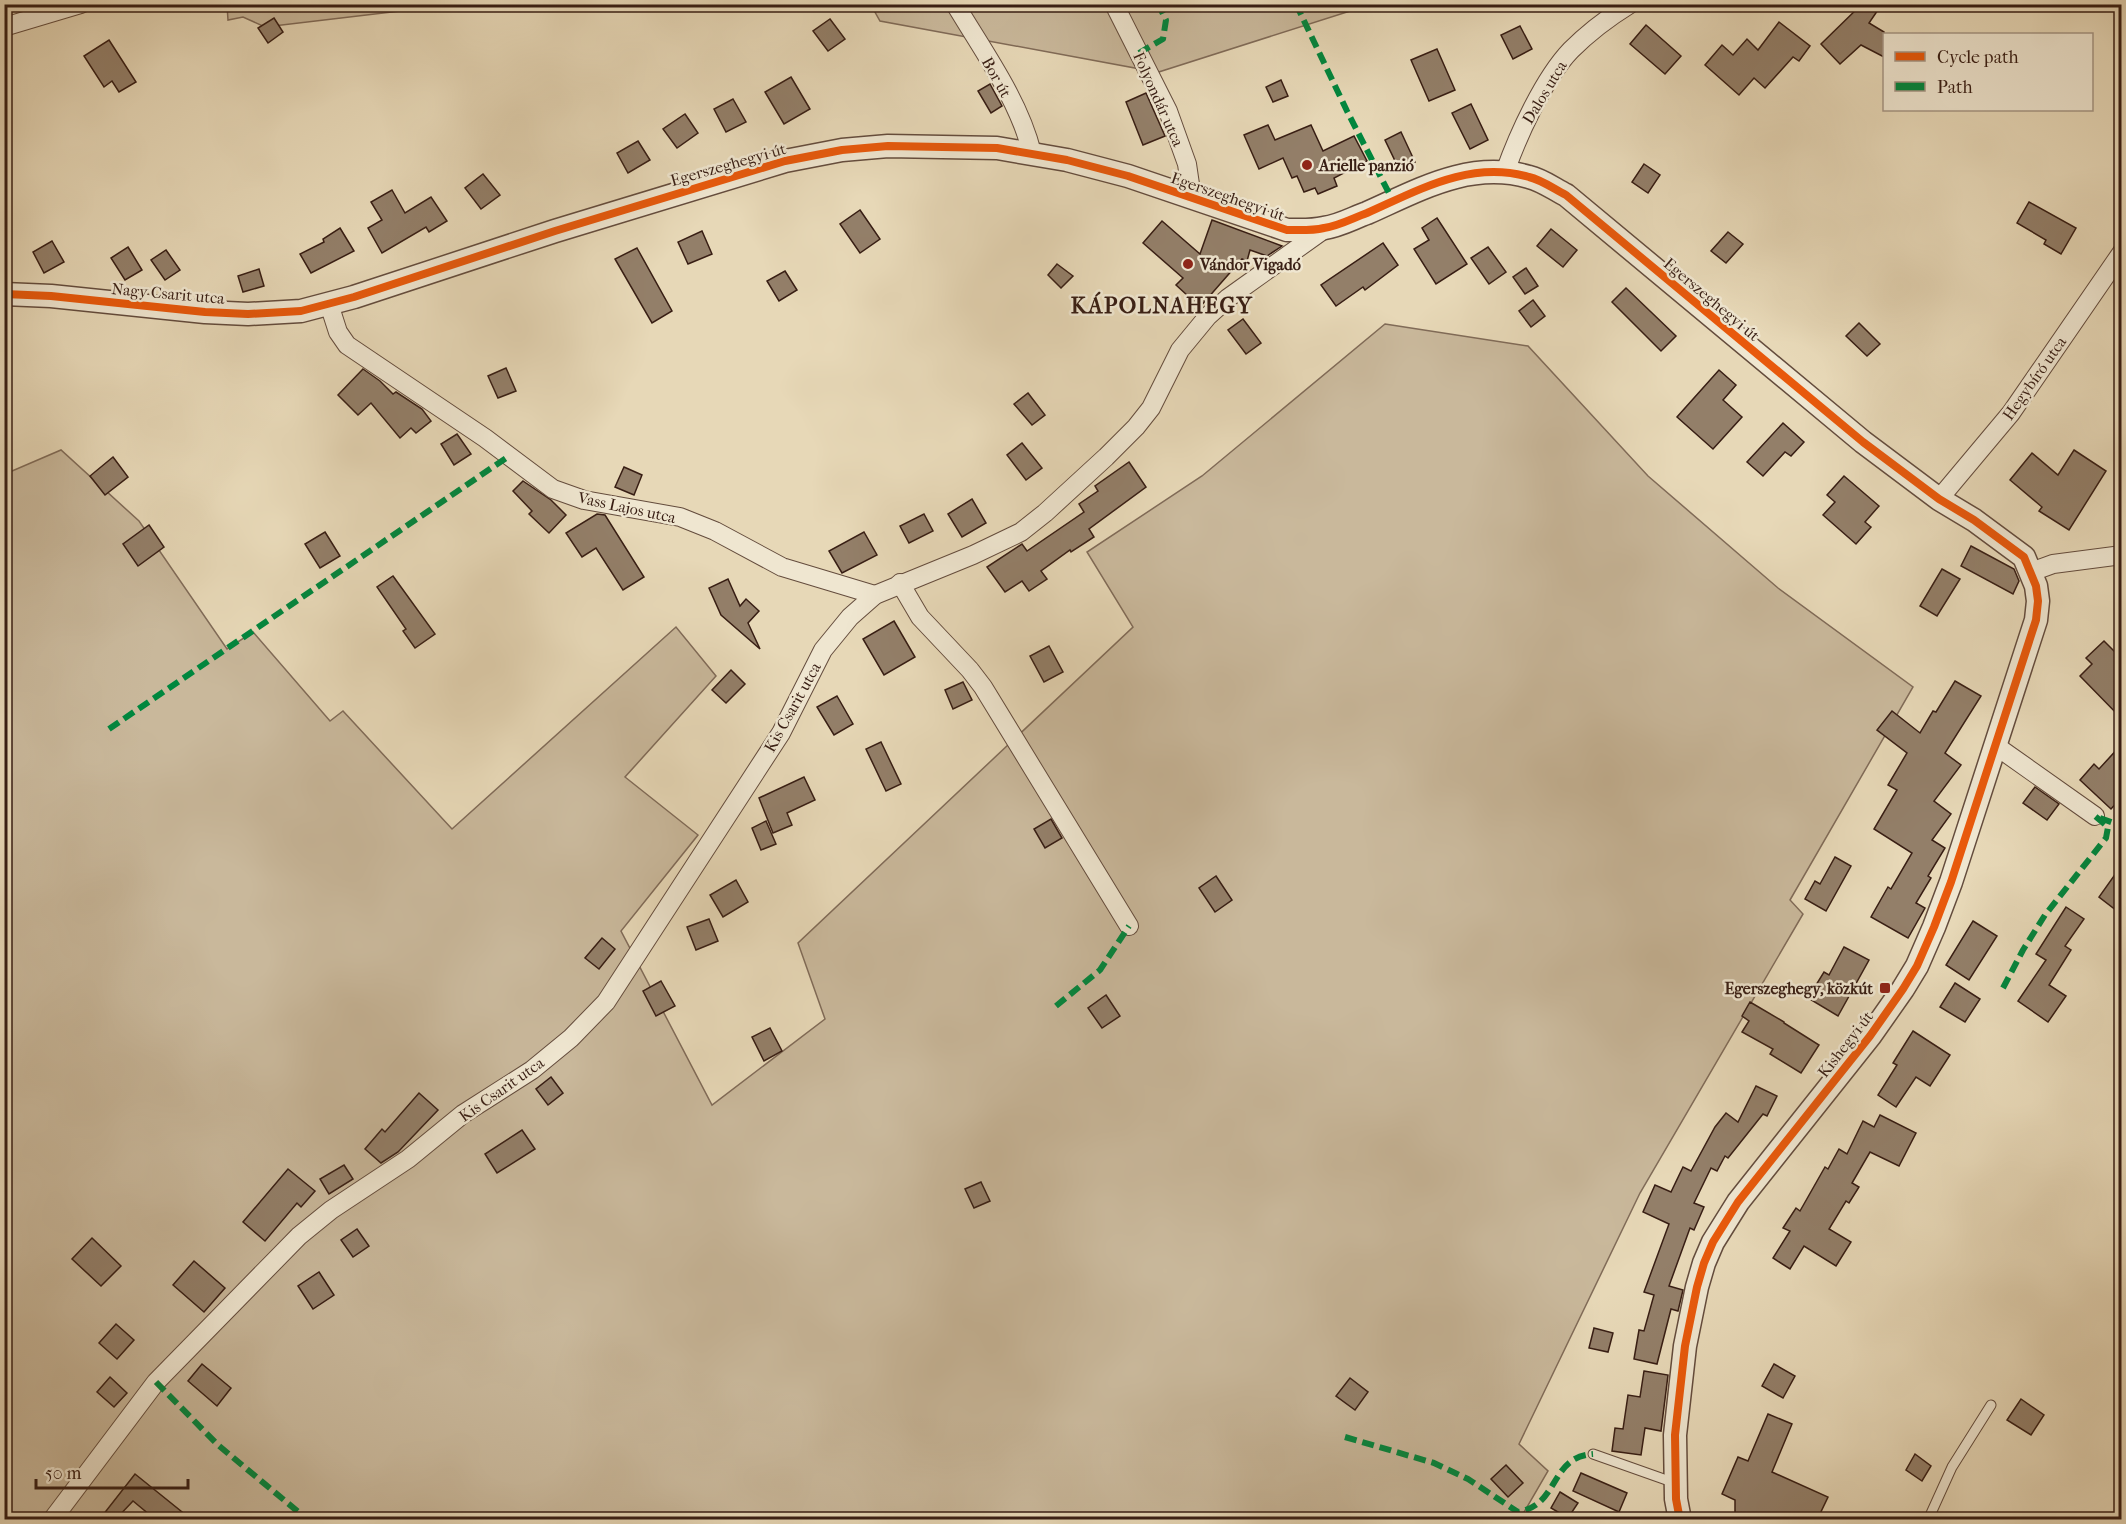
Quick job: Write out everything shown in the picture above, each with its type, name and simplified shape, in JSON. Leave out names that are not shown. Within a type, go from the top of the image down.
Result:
[{"type":"street","points":[[4,27],[81,4]]},
{"type":"street","name":"Bor út","points":[[954,4],[993,67],[1026,129],[1032,153]]},
{"type":"street","name":"Folyondár utca","points":[[1114,4],[1168,111],[1187,164],[1192,198]]},
{"type":"street","name":"Dalos utca","points":[[1505,171],[1517,138],[1555,70],[1571,50],[1607,18],[1630,4]]},
{"type":"street","name":"Egerszeghegyi út","points":[[328,304],[555,231],[785,161],[842,150],[888,146],[986,148],[1032,153],[1102,168],[1287,230],[1305,231],[1343,223],[1442,180],[1468,173],[1505,171],[1531,177],[1566,195],[1587,211],[1804,395],[1939,499],[2012,547],[2024,557],[2031,572]]},
{"type":"street","name":"Egerszeghegyi út","points":[[875,595],[973,555],[1021,532],[1045,513],[1136,427],[1151,408],[1180,350],[1208,316],[1228,298],[1326,228]]},
{"type":"street","name":"Hegybíró utca","points":[[1939,499],[2010,413],[2121,252]]},
{"type":"street","name":"Nagy Csarit utca","points":[[4,294],[51,296],[205,312],[248,314],[277,313],[328,304]]},
{"type":"street","name":"Vass Lajos utca","points":[[328,304],[338,332],[347,345],[485,438],[553,489],[584,500],[680,517],[715,531],[782,567],[875,595]]},
{"type":"street","points":[[2031,572],[2053,564],[2121,555]]},
{"type":"street","name":"Kishegyi út","points":[[1680,1520],[1676,1484],[1675,1435],[1686,1346],[1697,1287],[1713,1242],[1754,1181],[1870,1036],[1903,989],[1934,927],[2036,620],[2038,601],[2031,572]]},
{"type":"street","points":[[900,583],[920,617],[983,687],[1129,926]]},
{"type":"street","name":"Kis Csarit utca","points":[[52,1520],[156,1382],[299,1236],[331,1210],[408,1159],[463,1114],[531,1070],[571,1038],[606,1002],[781,733],[823,650],[850,617],[875,595]]},
{"type":"street","points":[[1996,746],[2095,816]]},
{"type":"lane","points":[[1928,1520],[1952,1467],[1991,1405]]},
{"type":"lane","points":[[1593,1454],[1676,1484]]},
{"type":"shaded area","points":[[227,5],[451,5],[265,27],[243,17],[228,20]]},
{"type":"shaded area","points":[[871,5],[1369,5],[1143,77],[1140,69],[880,21]]},
{"type":"shaded area","points":[[1385,324],[1528,346],[1648,476],[1778,588],[1913,687],[1790,900],[1803,914],[1640,1193],[1519,1444],[1548,1471],[1520,1519],[5,1519],[5,474],[61,450],[139,521],[227,649],[253,632],[330,721],[343,711],[452,829],[676,627],[716,676],[625,777],[698,835],[621,931],[712,1105],[825,1019],[798,943],[1133,627],[1087,552],[1202,476]]},
{"type":"building","points":[[1862,4],[1882,4],[1869,23],[1884,32],[1883,56],[1861,45],[1840,64],[1821,44]]},
{"type":"building","points":[[274,18],[283,32],[268,43],[258,28]]},
{"type":"building","points":[[830,19],[845,39],[828,51],[813,31]]},
{"type":"building","points":[[1779,22],[1810,46],[1799,61],[1793,57],[1765,88],[1754,78],[1739,95],[1705,65],[1722,45],[1733,55],[1747,39],[1758,50]]},
{"type":"building","points":[[1646,25],[1681,56],[1665,74],[1630,44]]},
{"type":"building","points":[[1520,26],[1532,49],[1513,59],[1501,35]]},
{"type":"building","points":[[109,40],[136,82],[119,92],[112,81],[104,87],[84,56]]},
{"type":"building","points":[[1437,49],[1455,90],[1429,101],[1411,60]]},
{"type":"building","points":[[791,77],[810,109],[784,124],[765,92]]},
{"type":"building","points":[[1281,80],[1288,96],[1273,102],[1266,87]]},
{"type":"building","points":[[990,84],[1002,106],[991,113],[978,91]]},
{"type":"building","points":[[1146,93],[1165,136],[1143,145],[1126,102]]},
{"type":"building","points":[[733,99],[746,122],[726,132],[714,109]]},
{"type":"building","points":[[1471,104],[1488,140],[1470,149],[1452,113]]},
{"type":"building","points":[[685,114],[698,133],[677,148],[663,129]]},
{"type":"building","points":[[1268,125],[1275,140],[1311,125],[1323,151],[1354,136],[1367,161],[1334,178],[1337,186],[1318,194],[1315,188],[1304,192],[1297,176],[1292,178],[1283,158],[1259,169],[1244,135]]},
{"type":"building","points":[[1401,132],[1415,162],[1399,169],[1385,140]]},
{"type":"building","points":[[638,141],[650,160],[628,173],[617,153]]},
{"type":"building","points":[[1644,164],[1660,175],[1648,193],[1632,182]]},
{"type":"building","points":[[483,174],[500,195],[481,209],[465,188]]},
{"type":"building","points":[[392,190],[405,213],[431,197],[447,221],[429,232],[426,227],[382,253],[368,228],[382,220],[371,202]]},
{"type":"building","points":[[2029,202],[2076,228],[2061,254],[2044,244],[2046,240],[2017,223]]},
{"type":"building","points":[[860,210],[880,239],[860,253],[840,224]]},
{"type":"building","points":[[1437,218],[1467,264],[1436,284],[1414,249],[1429,240],[1422,228]]},
{"type":"building","points":[[1212,220],[1282,246],[1267,256],[1250,250],[1247,261],[1242,259],[1200,307],[1176,285],[1183,278],[1143,243],[1162,221],[1200,254]]},
{"type":"building","points":[[340,228],[354,251],[311,273],[300,254],[324,242],[323,239]]},
{"type":"building","points":[[1551,229],[1577,250],[1563,267],[1537,246]]},
{"type":"building","points":[[702,231],[712,254],[688,264],[678,242]]},
{"type":"building","points":[[1728,232],[1743,244],[1726,263],[1711,251]]},
{"type":"building","points":[[52,241],[64,262],[44,273],[33,252]]},
{"type":"building","points":[[1383,243],[1398,265],[1365,290],[1363,287],[1336,306],[1321,285]]},
{"type":"building","points":[[128,247],[142,270],[125,280],[111,258]]},
{"type":"building","points":[[1488,247],[1506,272],[1489,284],[1471,258]]},
{"type":"building","points":[[637,248],[672,311],[652,323],[615,259]]},
{"type":"building","points":[[166,250],[180,270],[165,280],[151,260]]},
{"type":"building","points":[[1057,264],[1073,276],[1061,288],[1048,275]]},
{"type":"building","points":[[1526,268],[1538,286],[1525,294],[1513,277]]},
{"type":"building","points":[[259,269],[264,286],[243,292],[238,276]]},
{"type":"building","points":[[785,271],[797,290],[779,301],[767,281]]},
{"type":"building","points":[[1626,288],[1676,336],[1661,351],[1612,302]]},
{"type":"building","points":[[1533,300],[1545,316],[1531,327],[1519,311]]},
{"type":"building","points":[[1243,319],[1261,343],[1246,354],[1228,330]]},
{"type":"building","points":[[1859,323],[1880,344],[1867,356],[1846,336]]},
{"type":"building","points":[[506,368],[516,391],[498,398],[488,376]]},
{"type":"building","points":[[363,369],[393,394],[396,392],[422,409],[431,421],[416,433],[411,428],[400,438],[371,403],[358,415],[338,395]]},
{"type":"building","points":[[1719,370],[1736,385],[1723,400],[1742,417],[1713,449],[1677,417]]},
{"type":"building","points":[[1028,393],[1045,415],[1032,425],[1014,404]]},
{"type":"building","points":[[1783,423],[1804,442],[1791,456],[1785,452],[1763,476],[1747,462]]},
{"type":"building","points":[[457,434],[471,454],[454,465],[441,444]]},
{"type":"building","points":[[1022,443],[1042,468],[1026,480],[1007,455]]},
{"type":"building","points":[[2074,450],[2106,471],[2069,530],[2039,511],[2042,507],[2010,480],[2032,453],[2058,475]]},
{"type":"building","points":[[113,457],[128,477],[105,495],[90,476]]},
{"type":"building","points":[[1129,462],[1146,487],[1089,529],[1094,537],[1071,552],[1070,550],[1041,571],[1047,579],[1029,591],[1022,581],[1005,592],[987,567],[1022,544],[1027,551],[1084,512],[1079,504],[1098,491],[1095,486]]},
{"type":"building","points":[[624,467],[642,475],[634,495],[615,487]]},
{"type":"building","points":[[1844,476],[1879,506],[1865,522],[1871,527],[1856,544],[1823,515],[1835,502],[1827,495]]},
{"type":"building","points":[[523,481],[551,500],[566,515],[549,533],[529,514],[532,511],[513,491]]},
{"type":"building","points":[[972,499],[986,523],[962,537],[948,514]]},
{"type":"building","points":[[597,514],[605,515],[644,577],[623,590],[596,548],[582,557],[566,533]]},
{"type":"building","points":[[924,514],[933,531],[909,543],[900,526]]},
{"type":"building","points":[[149,525],[164,547],[138,566],[123,544]]},
{"type":"building","points":[[325,532],[340,556],[320,568],[305,544]]},
{"type":"building","points":[[864,532],[877,555],[842,573],[829,551]]},
{"type":"building","points":[[1971,546],[2014,569],[2019,581],[2013,594],[1961,566]]},
{"type":"building","points":[[1942,569],[1960,579],[1937,616],[1920,606]]},
{"type":"building","points":[[393,576],[435,634],[415,648],[403,631],[406,629],[377,587]]},
{"type":"building","points":[[728,579],[740,606],[746,599],[759,611],[748,623],[760,649],[721,615],[709,588]]},
{"type":"building","points":[[894,621],[915,657],[884,675],[863,639]]},
{"type":"building","points":[[2104,641],[2121,658],[2121,718],[2080,676],[2092,664],[2086,658]]},
{"type":"building","points":[[1049,646],[1063,672],[1044,682],[1030,656]]},
{"type":"building","points":[[731,670],[745,684],[726,703],[712,690]]},
{"type":"building","points":[[1955,681],[1981,696],[1945,753],[1961,765],[1934,801],[1951,814],[1932,840],[1945,848],[1928,876],[1931,878],[1916,903],[1925,908],[1908,938],[1871,917],[1888,887],[1891,889],[1912,853],[1874,829],[1897,790],[1888,785],[1907,753],[1877,730],[1892,711],[1920,733]]},
{"type":"building","points":[[963,682],[972,700],[953,709],[945,690]]},
{"type":"building","points":[[837,696],[853,724],[834,735],[817,707]]},
{"type":"building","points":[[881,742],[901,784],[886,791],[866,749]]},
{"type":"building","points":[[2121,745],[2121,798],[2111,809],[2080,780],[2094,764],[2099,769]]},
{"type":"building","points":[[804,777],[815,800],[787,813],[792,825],[773,833],[759,798]]},
{"type":"building","points":[[2035,787],[2059,804],[2047,820],[2023,803]]},
{"type":"building","points":[[1051,819],[1062,838],[1045,848],[1034,829]]},
{"type":"building","points":[[766,821],[776,844],[761,850],[752,828]]},
{"type":"building","points":[[1835,857],[1851,866],[1826,911],[1805,899],[1815,881],[1820,884]]},
{"type":"building","points":[[2121,866],[2121,914],[2099,897]]},
{"type":"building","points":[[1216,876],[1232,900],[1215,912],[1199,888]]},
{"type":"building","points":[[736,880],[748,902],[723,917],[710,895]]},
{"type":"building","points":[[2066,907],[2084,919],[2065,946],[2071,950],[2049,985],[2066,996],[2048,1022],[2018,1001],[2046,960],[2036,954]]},
{"type":"building","points":[[709,919],[718,941],[696,950],[687,927]]},
{"type":"building","points":[[1973,921],[1997,936],[1969,980],[1946,965]]},
{"type":"building","points":[[602,938],[615,949],[599,969],[585,958]]},
{"type":"building","points":[[1844,947],[1869,960],[1838,1016],[1808,998],[1824,972],[1829,975]]},
{"type":"building","points":[[661,981],[675,1006],[656,1016],[643,991]]},
{"type":"building","points":[[1955,983],[1980,999],[1965,1022],[1940,1007]]},
{"type":"building","points":[[1106,995],[1120,1016],[1102,1028],[1088,1008]]},
{"type":"building","points":[[1750,1002],[1819,1045],[1801,1073],[1770,1054],[1773,1049],[1742,1032],[1749,1021],[1742,1016]]},
{"type":"building","points":[[770,1028],[782,1051],[764,1061],[752,1037]]},
{"type":"building","points":[[1913,1031],[1950,1055],[1930,1086],[1916,1077],[1896,1107],[1878,1095],[1897,1065],[1893,1063]]},
{"type":"building","points":[[551,1077],[563,1093],[548,1105],[536,1089]]},
{"type":"building","points":[[1756,1086],[1777,1096],[1767,1116],[1763,1114],[1728,1158],[1725,1156],[1717,1171],[1711,1168],[1694,1203],[1704,1207],[1694,1230],[1690,1228],[1669,1286],[1683,1290],[1678,1311],[1671,1309],[1657,1364],[1634,1359],[1639,1330],[1644,1331],[1654,1295],[1644,1292],[1669,1224],[1643,1212],[1655,1185],[1671,1192],[1683,1167],[1691,1171],[1715,1127],[1726,1113],[1738,1122]]},
{"type":"building","points":[[419,1093],[438,1110],[398,1152],[381,1163],[365,1149],[382,1129],[385,1132]]},
{"type":"building","points":[[1880,1115],[1916,1133],[1899,1166],[1870,1152],[1852,1183],[1859,1187],[1849,1203],[1846,1201],[1829,1229],[1851,1242],[1836,1266],[1804,1246],[1790,1269],[1773,1258],[1790,1231],[1783,1228],[1796,1208],[1800,1211],[1825,1167],[1828,1169],[1839,1149],[1847,1154],[1863,1121],[1874,1127]]},
{"type":"building","points":[[522,1130],[535,1149],[497,1173],[485,1154]]},
{"type":"building","points":[[344,1165],[353,1179],[329,1194],[320,1179]]},
{"type":"building","points":[[288,1169],[315,1191],[301,1207],[297,1203],[265,1241],[243,1222]]},
{"type":"building","points":[[981,1182],[990,1201],[974,1208],[965,1189]]},
{"type":"building","points":[[357,1229],[369,1246],[353,1257],[341,1240]]},
{"type":"building","points":[[92,1238],[121,1266],[101,1286],[72,1259]]},
{"type":"building","points":[[194,1261],[225,1288],[204,1312],[173,1285]]},
{"type":"building","points":[[319,1272],[334,1295],[313,1309],[298,1286]]},
{"type":"building","points":[[116,1324],[134,1340],[117,1359],[99,1343]]},
{"type":"building","points":[[1594,1328],[1613,1333],[1608,1352],[1589,1348]]},
{"type":"building","points":[[202,1364],[231,1388],[217,1406],[188,1381]]},
{"type":"building","points":[[1774,1364],[1795,1376],[1783,1398],[1762,1386]]},
{"type":"building","points":[[1644,1371],[1668,1375],[1661,1431],[1645,1428],[1641,1455],[1612,1451],[1615,1428],[1623,1429],[1628,1395],[1640,1397]]},
{"type":"building","points":[[110,1377],[127,1393],[114,1407],[97,1392]]},
{"type":"building","points":[[1350,1378],[1368,1392],[1355,1410],[1336,1396]]},
{"type":"building","points":[[2021,1399],[2044,1415],[2031,1435],[2007,1420]]},
{"type":"building","points":[[1768,1414],[1792,1424],[1772,1472],[1828,1497],[1817,1520],[1735,1520],[1735,1500],[1722,1494],[1738,1457],[1748,1461]]},
{"type":"building","points":[[1915,1454],[1931,1466],[1922,1481],[1906,1470]]},
{"type":"building","points":[[1506,1465],[1523,1483],[1508,1497],[1491,1479]]},
{"type":"building","points":[[1581,1473],[1627,1493],[1619,1512],[1573,1491]]},
{"type":"building","points":[[135,1474],[192,1520],[156,1520],[133,1501],[115,1520],[99,1520]]},
{"type":"building","points":[[1560,1492],[1578,1503],[1568,1518],[1551,1508]]},
{"type":"marked path","points":[[1139,53],[1163,39],[1166,20],[1158,4]]},
{"type":"marked path","points":[[1296,4],[1393,201]]},
{"type":"marked path","points":[[109,729],[509,456]]},
{"type":"marked path","points":[[2003,988],[2045,915],[2106,838],[2108,827],[2095,816]]},
{"type":"marked path","points":[[2100,818],[2122,826]]},
{"type":"marked path","points":[[1056,1006],[1100,970],[1129,926]]},
{"type":"marked path","points":[[156,1382],[218,1445],[308,1520]]},
{"type":"marked path","points":[[1345,1437],[1434,1463],[1468,1479],[1518,1512],[1531,1508],[1541,1500],[1569,1463],[1579,1457],[1593,1454]]},
{"type":"cycle path","points":[[4,294],[51,296],[205,312],[248,314],[301,311],[354,297],[555,231],[785,161],[842,150],[888,146],[997,148],[1067,160],[1128,176],[1287,230],[1314,230],[1335,226],[1445,180],[1486,172],[1529,177],[1566,195],[1863,442],[1939,499],[1974,520],[2024,557],[2036,586],[2038,601],[2036,620],[1951,882],[1917,966],[1870,1036],[1738,1202],[1713,1242],[1704,1263],[1685,1346],[1675,1435],[1676,1499],[1680,1520]]},
{"type":"place","name":"Arielle panzió","points":[[1307,165]]},
{"type":"place","name":"Vándor Vigadó","points":[[1188,264]]},
{"type":"place","name":"Egerszeghegy, közkút","points":[[1885,988]]},
{"type":"district","name":"KÁPOLNAHEGY","points":[[1162,305]]}]
